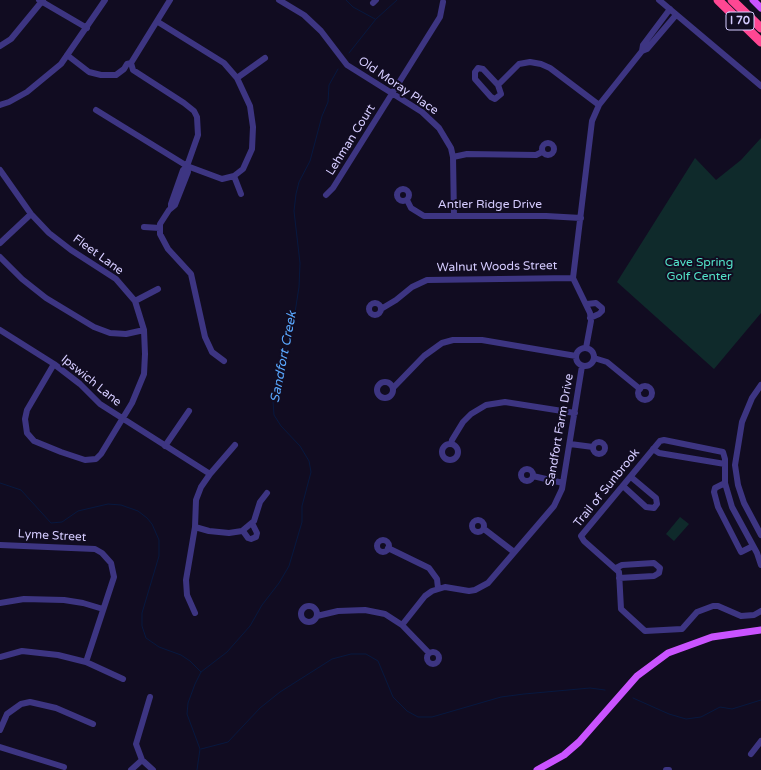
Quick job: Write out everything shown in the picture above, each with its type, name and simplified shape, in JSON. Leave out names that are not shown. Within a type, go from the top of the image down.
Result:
[{"type":"highway","name":"I 70","points":[[718,0],[761,42]]},
{"type":"highway","name":"I 70","points":[[732,0],[761,28]]},
{"type":"main road","points":[[753,0],[761,8]]},
{"type":"main road","points":[[537,770],[564,755],[579,742],[633,679],[668,653],[712,637],[761,630]]},
{"type":"street","points":[[0,105],[9,102],[27,92],[61,64],[105,0]]},
{"type":"street","points":[[67,55],[89,72],[110,76],[116,75],[124,69],[127,64],[131,63],[158,22],[170,0]]},
{"type":"street","name":"Old Moray Place","points":[[279,0],[304,15],[321,30],[347,65],[431,119],[446,139],[453,157],[454,216]]},
{"type":"street","points":[[659,0],[761,86]]},
{"type":"street","points":[[0,46],[11,39],[41,1],[87,28]]},
{"type":"street","name":"Lehman Court","points":[[326,195],[333,188],[440,17],[443,2]]},
{"type":"street","points":[[642,51],[643,45],[670,10]]},
{"type":"street","points":[[586,348],[590,318],[586,304],[576,287],[573,278],[590,130],[599,104],[642,51],[647,49],[676,15]]},
{"type":"street","points":[[96,110],[187,166],[214,177],[222,178],[234,176],[243,169],[252,149],[253,127],[250,106],[237,78],[224,64],[158,22]]},
{"type":"street","points":[[237,78],[265,58]]},
{"type":"street","points":[[498,85],[519,64],[530,62],[541,64],[550,68],[599,104]]},
{"type":"street","points":[[131,63],[133,70]]},
{"type":"street","points":[[478,68],[483,69],[498,85],[501,94],[497,98],[493,99],[475,79],[475,72],[478,68]]},
{"type":"street","points":[[124,69],[128,71],[133,70],[184,103],[194,111],[197,117],[198,135],[187,166],[183,170],[171,204],[171,208],[160,224],[160,228],[165,245],[191,274],[205,337],[212,352],[224,361]]},
{"type":"street","points":[[453,157],[467,154],[536,155],[542,152]]},
{"type":"street","name":"Fleet Lane","points":[[0,170],[31,214],[49,233],[71,250],[116,279],[135,301],[144,330],[144,374],[132,402],[101,454],[96,459],[90,461],[81,459],[34,441],[30,437],[25,427],[27,410],[54,364]]},
{"type":"street","points":[[234,176],[241,194]]},
{"type":"street","name":"Antler Ridge Drive","points":[[406,200],[411,208],[420,215],[580,218]]},
{"type":"street","points":[[0,243],[31,214]]},
{"type":"street","points":[[144,228],[160,228]]},
{"type":"street","points":[[0,257],[22,279],[46,298],[94,327],[110,333],[126,334],[144,330]]},
{"type":"street","name":"Walnut Woods Street","points":[[381,309],[400,297],[412,287],[427,280],[573,278]]},
{"type":"street","points":[[135,301],[158,289]]},
{"type":"street","points":[[586,304],[596,303],[602,308],[602,311],[599,314],[590,318]]},
{"type":"street","name":"Ipswich Lane","points":[[0,330],[54,364],[80,384],[100,404],[210,474]]},
{"type":"street","points":[[393,388],[424,356],[442,343],[453,340],[482,340],[576,356]]},
{"type":"street","points":[[586,348],[593,352],[594,358],[590,365],[582,366],[576,361],[576,356],[580,349],[586,348]]},
{"type":"street","points":[[594,358],[607,362],[640,389]]},
{"type":"street","name":"Sandfort Farm Drive","points":[[438,588],[445,587],[469,591],[483,587],[554,506],[559,497],[563,483],[582,366]]},
{"type":"street","points":[[761,385],[752,398],[742,422],[735,465],[738,485],[744,504],[761,535]]},
{"type":"street","points":[[451,444],[463,422],[471,414],[486,405],[505,402],[575,413]]},
{"type":"street","points":[[166,446],[189,411]]},
{"type":"street","name":"Trail of Sunbrook","points":[[616,568],[584,541],[581,536],[653,449],[660,441],[664,440],[720,450],[725,455],[726,483],[735,515],[761,565]]},
{"type":"street","points":[[570,444],[593,447]]},
{"type":"street","points":[[195,613],[186,595],[186,580],[195,527],[194,510],[197,494],[210,474],[235,445]]},
{"type":"street","points":[[653,449],[658,453],[725,464]]},
{"type":"street","points":[[533,476],[563,483]]},
{"type":"street","points":[[623,486],[650,509],[654,508],[657,504],[656,498],[631,477]]},
{"type":"street","points":[[726,483],[715,488],[714,492],[718,507],[741,552],[752,546]]},
{"type":"street","points":[[195,527],[223,532],[243,531],[252,523],[260,502],[267,493]]},
{"type":"street","points":[[243,531],[248,538],[254,539],[257,533],[252,523]]},
{"type":"street","points":[[484,529],[514,552]]},
{"type":"street","name":"Lyme Street","points":[[0,545],[83,548],[95,549],[102,553],[111,563],[114,577],[103,609]]},
{"type":"street","points":[[388,548],[429,568],[437,579],[438,588],[425,596],[402,625]]},
{"type":"street","points":[[619,578],[654,576],[660,570],[659,566],[654,563],[622,565],[616,568],[619,572],[619,578],[621,609],[645,631],[649,632],[682,629],[697,612],[713,606],[718,606],[741,616],[754,616],[761,611]]},
{"type":"street","points":[[0,602],[24,599],[64,600],[84,603],[103,609],[86,662]]},
{"type":"street","points":[[317,616],[338,611],[365,610],[385,614],[402,625],[429,653]]},
{"type":"street","points":[[0,657],[22,651],[34,651],[86,662],[123,679]]},
{"type":"street","points":[[150,697],[136,744],[142,760],[153,770]]},
{"type":"street","points":[[0,730],[7,714],[21,704],[30,702],[56,708],[93,724]]},
{"type":"street","points":[[751,754],[761,741]]},
{"type":"street","points":[[0,747],[64,767]]},
{"type":"street","points":[[131,770],[142,760]]},
{"type":"green space","name":"Cave Spring Golf Center","points":[[761,138],[761,313],[714,369],[617,282],[695,158],[716,180],[741,160]]},
{"type":"green space","points":[[680,517],[689,524],[674,541],[666,534]]},
{"type":"waterway","points":[[346,0],[353,7],[375,19]]},
{"type":"waterway","name":"Sandfort Creek","points":[[349,53],[376,19],[397,0]]},
{"type":"waterway","name":"Sandfort Creek","points":[[197,770],[200,749],[187,714],[188,703],[195,684],[201,672],[227,652],[250,626],[262,605],[279,583],[289,566],[302,522],[302,506],[311,472],[309,461],[300,446],[281,426],[274,415],[273,401],[275,387],[294,319],[299,287],[300,263],[294,211],[296,194],[299,182],[310,161],[322,116],[328,102],[329,85],[338,69]]},
{"type":"waterway","points":[[0,483],[21,490],[51,523],[62,522],[78,511],[108,504],[121,505],[138,511],[147,518],[152,524],[159,540],[159,556],[142,613],[142,626],[146,638],[159,647],[181,655],[190,661],[201,672]]},
{"type":"waterway","points":[[201,749],[228,742],[260,708],[280,692],[332,659],[351,654],[366,654],[378,661],[393,697],[407,711],[418,717],[432,717],[501,697],[590,688],[605,690]]},
{"type":"waterway","points":[[633,698],[669,714],[686,719],[701,717],[720,707],[732,709],[761,700]]}]
